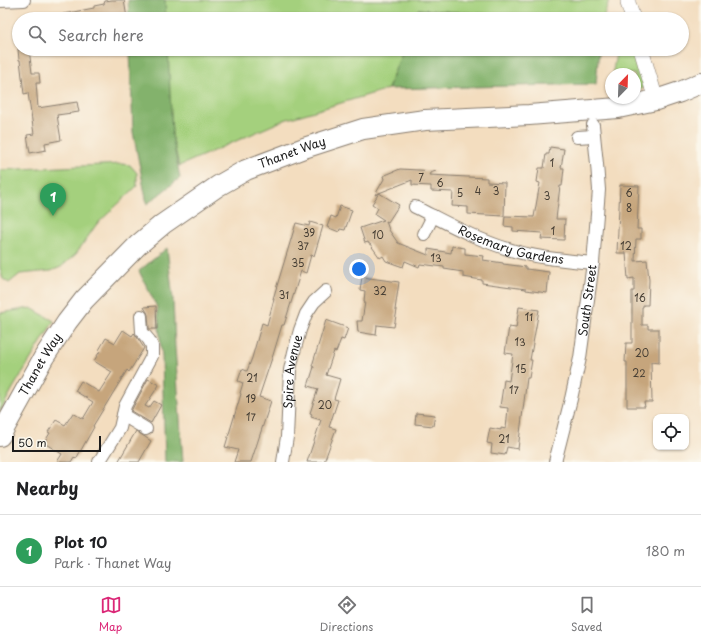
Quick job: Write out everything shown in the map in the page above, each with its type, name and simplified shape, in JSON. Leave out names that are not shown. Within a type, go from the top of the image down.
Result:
[{"type":"main road","name":"Thanet Way","points":[[0,436],[44,357],[84,300],[138,245],[163,224],[218,186],[246,170],[304,148],[363,129],[425,120],[600,110],[635,105],[656,100],[701,83]]},
{"type":"street","points":[[0,1],[24,0]]},
{"type":"street","points":[[628,0],[631,12]]},
{"type":"street","points":[[643,56],[656,100]]},
{"type":"street","name":"South Street","points":[[555,462],[580,358],[593,263],[598,190],[594,130],[578,137]]},
{"type":"street","name":"Rosemary Gardens","points":[[415,207],[483,240],[508,249],[542,257],[593,263]]},
{"type":"street","points":[[424,234],[433,216]]},
{"type":"street","name":"Spire Avenue","points":[[283,462],[287,437],[290,370],[294,352],[306,314],[314,302],[326,291]]},
{"type":"street","points":[[99,462],[120,428],[125,406],[152,356],[152,346],[142,332],[142,316]]},
{"type":"street","points":[[123,415],[146,428]]},
{"type":"green space","points":[[128,0],[165,0],[166,12],[129,12]]},
{"type":"green space","points":[[164,0],[609,0],[605,12],[456,12],[419,9],[418,12],[165,12]]},
{"type":"green space","points":[[418,9],[455,12],[417,12]]},
{"type":"green space","points":[[130,56],[168,56],[172,135],[180,178],[147,204],[133,132]]},
{"type":"green space","points":[[167,56],[400,56],[388,89],[284,120],[179,166],[172,135]]},
{"type":"green space","points":[[400,56],[598,56],[596,84],[388,89]]},
{"type":"green space","points":[[616,56],[645,56],[652,85],[641,89],[641,68],[613,68]]},
{"type":"green space","points":[[122,164],[130,165],[137,173],[137,186],[96,225],[76,254],[61,267],[51,271],[20,274],[9,283],[3,279],[0,268],[0,170]]},
{"type":"green space","points":[[167,248],[173,299],[183,462],[165,462],[162,357],[157,307],[139,271]]},
{"type":"green space","points":[[31,308],[54,321],[0,412],[0,313]]},
{"type":"building","points":[[124,0],[126,12],[73,12],[94,8],[94,6],[104,4],[105,1]]},
{"type":"building","points":[[19,56],[30,56],[32,73],[39,73],[40,83],[36,83],[38,108],[77,102],[79,112],[57,115],[61,140],[45,143],[46,150],[30,153],[27,135],[34,134],[28,93],[24,94]]},
{"type":"building","points":[[550,147],[564,149],[561,168],[564,168],[562,186],[560,186],[556,219],[565,219],[564,240],[541,239],[542,233],[513,231],[513,227],[504,226],[505,216],[534,217],[540,183],[537,182],[539,168],[544,168],[546,154],[549,154]]},
{"type":"building","points":[[400,169],[436,171],[430,173],[429,175],[487,178],[487,182],[505,183],[504,216],[468,214],[468,207],[452,206],[453,192],[431,191],[431,186],[412,185],[412,180],[375,195],[384,179],[383,176]]},
{"type":"building","points":[[620,185],[639,186],[637,229],[641,229],[641,239],[636,239],[635,261],[647,260],[649,280],[648,305],[643,305],[642,307],[642,325],[648,325],[648,329],[659,329],[659,363],[651,362],[652,402],[644,402],[645,407],[627,407],[627,362],[625,362],[626,343],[632,343],[632,291],[634,291],[634,278],[628,279],[626,253],[617,253]]},
{"type":"building","points":[[379,193],[399,205],[388,222],[386,221],[389,230],[398,243],[428,255],[428,249],[451,253],[452,246],[465,248],[465,254],[484,256],[483,260],[549,272],[547,293],[482,283],[482,280],[463,277],[463,272],[444,269],[444,267],[420,264],[419,267],[405,261],[403,267],[386,261],[383,256],[380,258],[368,242],[365,243],[360,228],[384,220],[375,214],[378,208],[372,204]]},
{"type":"building","points":[[340,206],[352,210],[345,230],[340,229],[339,232],[327,227],[331,216],[336,218]]},
{"type":"building","points":[[310,222],[323,226],[314,256],[311,255],[306,273],[301,271],[259,397],[271,401],[251,462],[234,462],[238,450],[225,447],[241,394],[243,383],[238,381],[242,369],[247,371],[262,323],[267,325],[273,299],[296,223],[309,226]]},
{"type":"building","points":[[362,277],[399,282],[394,327],[377,325],[376,335],[358,332],[357,321],[362,321],[365,302],[365,291],[360,290]]},
{"type":"building","points":[[156,306],[157,329],[149,329],[148,315],[144,307]]},
{"type":"building","points":[[519,307],[539,310],[530,360],[532,360],[529,378],[527,378],[518,449],[507,447],[505,455],[491,453],[492,444],[487,443],[490,428],[501,430],[501,428],[506,429],[508,408],[500,407],[504,380],[509,381],[513,354],[505,353],[509,327],[516,328]]},
{"type":"building","points":[[326,320],[348,328],[344,340],[341,339],[336,352],[334,351],[326,375],[340,379],[334,399],[338,400],[329,427],[336,429],[324,462],[307,462],[321,420],[311,417],[312,414],[310,413],[318,389],[308,386],[314,367],[312,366]]},
{"type":"building","points":[[123,330],[132,336],[134,333],[144,348],[129,372],[127,370],[93,426],[94,427],[76,459],[74,457],[71,462],[57,462],[62,454],[44,443],[50,433],[48,432],[56,420],[65,425],[73,413],[83,419],[93,402],[75,391],[81,381],[99,392],[112,372],[94,361],[106,338],[115,343]]},
{"type":"building","points":[[148,379],[159,385],[145,406],[149,408],[154,401],[161,405],[151,423],[131,411]]},
{"type":"building","points":[[416,413],[435,415],[433,426],[415,424]]},
{"type":"building","points":[[136,431],[151,441],[139,462],[118,462]]},
{"type":"place","name":"Plot 10","points":[[53,216]]}]
